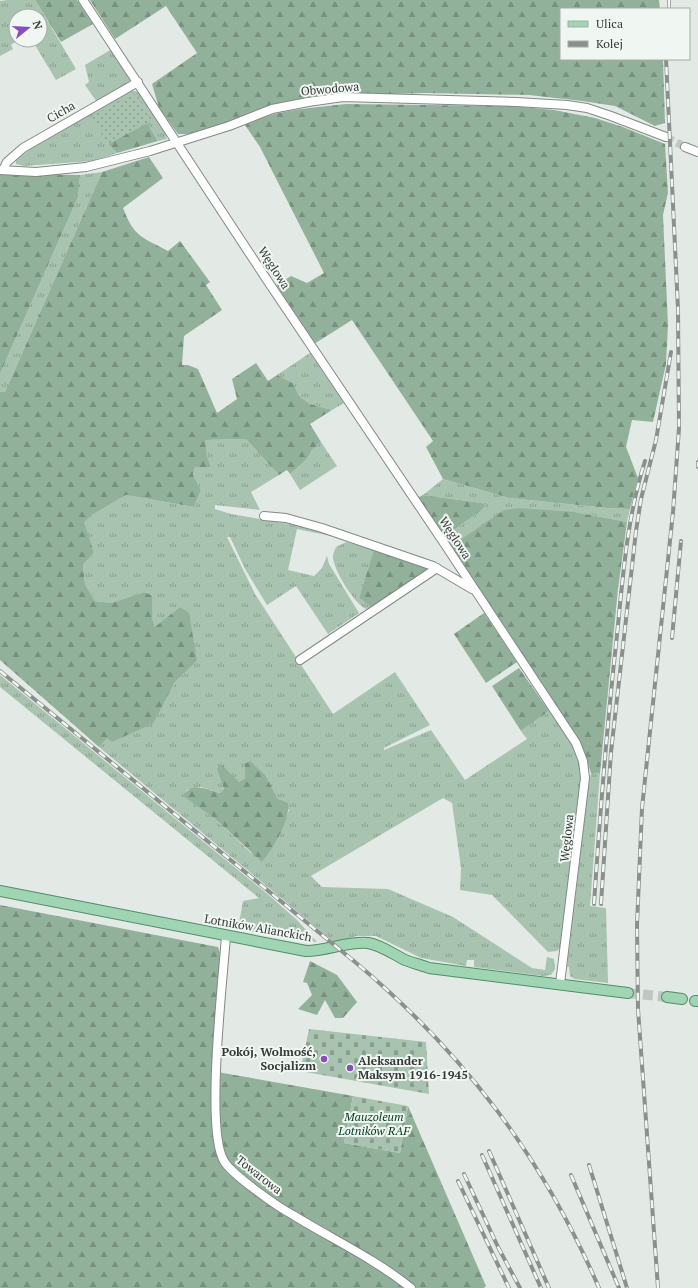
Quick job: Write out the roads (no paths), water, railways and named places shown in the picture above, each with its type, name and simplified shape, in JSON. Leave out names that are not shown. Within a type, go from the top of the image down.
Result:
[{"type":"main road","name":"Lotników Alianckich","points":[[0,891],[306,951],[319,951],[354,943],[368,943],[406,960],[429,968],[628,993]]},
{"type":"main road","points":[[667,997],[682,999]]},
{"type":"street","points":[[83,0],[178,142]]},
{"type":"street","name":"Cicha","points":[[1,170],[7,162],[23,148],[138,82]]},
{"type":"street","name":"Obwodowa","points":[[1,170],[36,172],[86,168],[229,126],[272,109],[308,102],[344,98],[516,102],[567,105],[587,108],[666,137]]},
{"type":"street","name":"Węglowa","points":[[178,142],[267,280],[570,734],[583,761],[584,786],[560,984]]},
{"type":"street","points":[[686,147],[698,152]]},
{"type":"street","points":[[264,516],[286,518],[322,528],[436,568],[474,590]]},
{"type":"street","points":[[300,660],[436,568]]},
{"type":"street","name":"Towarowa","points":[[226,936],[216,1075],[217,1135],[223,1161],[234,1172],[291,1214],[378,1265],[411,1288]]},
{"type":"tunnel","points":[[666,137],[685,147]]},
{"type":"tunnel","points":[[628,993],[667,997]]},
{"type":"railway","points":[[669,0],[669,8]]},
{"type":"railway","points":[[658,1288],[638,1009],[637,925],[642,808],[673,512],[679,428],[678,309],[666,60]]},
{"type":"railway","points":[[601,904],[611,752],[636,531],[641,499],[656,440],[671,352]]},
{"type":"railway","points":[[594,904],[607,735],[624,569],[634,504],[645,461]]},
{"type":"railway","points":[[698,462],[698,467]]},
{"type":"railway","points":[[672,638],[681,541]]},
{"type":"railway","points":[[0,671],[355,962],[431,1033],[497,1110],[526,1152],[553,1195],[577,1240],[599,1288]]},
{"type":"railway","points":[[489,1151],[549,1288]]},
{"type":"railway","points":[[482,1155],[541,1288]]},
{"type":"railway","points":[[589,1165],[627,1288]]},
{"type":"railway","points":[[464,1174],[498,1247],[520,1288]]},
{"type":"railway","points":[[571,1175],[619,1288]]},
{"type":"railway","points":[[458,1181],[509,1288]]},
{"type":"place","name":"Pokój, Wolmość, Socjalizm","points":[[324,1059]]},
{"type":"place","name":"Aleksander Maksym 1916-1945","points":[[350,1068]]},
{"type":"park label","name":"Mauzoleum Lotników RAF","points":[[374,1124]]}]
